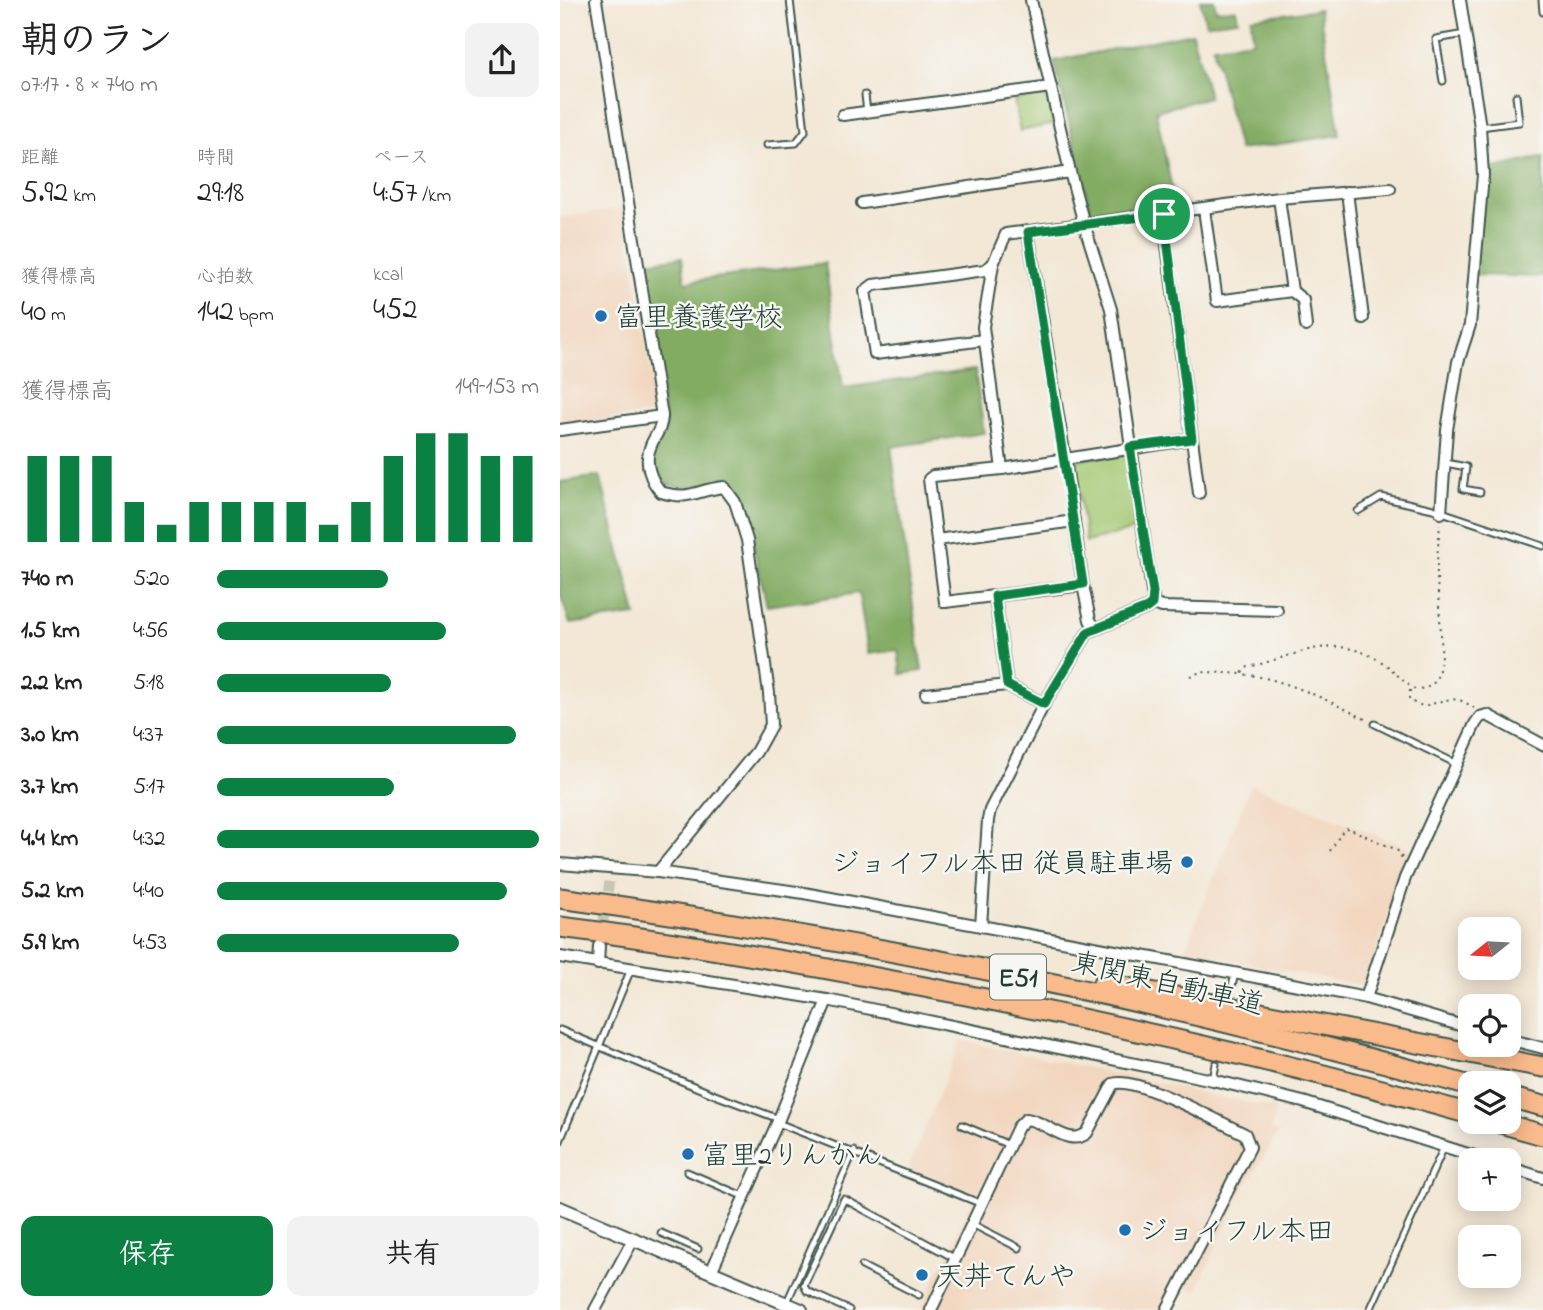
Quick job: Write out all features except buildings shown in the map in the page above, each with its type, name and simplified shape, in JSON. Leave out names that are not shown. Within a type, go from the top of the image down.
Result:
[{"type":"highway","name":"東関東自動車道","points":[[560,898],[820,940],[1028,979],[1248,1028],[1458,1083]]},
{"type":"highway","name":"東関東自動車道","points":[[560,927],[827,968],[1114,1025],[1243,1055],[1458,1111]]},
{"type":"highway","points":[[1028,979],[1082,980],[1137,988],[1543,1067]]},
{"type":"highway","points":[[1521,1100],[1543,1106]]},
{"type":"highway","points":[[1521,1129],[1543,1135]]},
{"type":"street","points":[[596,0],[662,416],[661,430],[649,449],[649,472],[661,492],[678,497],[691,496],[704,489],[723,487],[734,502],[747,540],[769,693],[771,725],[756,751],[658,872]]},
{"type":"street","points":[[981,926],[990,810],[1044,704],[1088,632],[1147,608],[1152,604],[1153,592],[1111,309],[1070,172],[1031,0]]},
{"type":"street","points":[[1441,513],[1447,430],[1458,362],[1470,325],[1483,175],[1480,127],[1461,0]]},
{"type":"street","points":[[843,116],[1051,87]]},
{"type":"street","points":[[862,203],[1070,172]]},
{"type":"street","points":[[1002,468],[983,327],[993,264],[1006,234],[1279,198],[1390,189]]},
{"type":"street","points":[[1347,192],[1363,318]]},
{"type":"street","points":[[1279,198],[1292,291],[1303,300],[1306,326]]},
{"type":"street","points":[[1204,209],[1217,301],[1292,291]]},
{"type":"street","points":[[1164,214],[1199,493]]},
{"type":"street","points":[[1028,232],[1083,584],[1090,620],[1095,628]]},
{"type":"street","points":[[984,341],[875,354],[865,291],[873,285],[985,270],[993,264]]},
{"type":"street","points":[[560,430],[662,416]]},
{"type":"street","points":[[1083,584],[946,603],[929,478],[1192,439]]},
{"type":"street","points":[[937,540],[1074,521]]},
{"type":"street","points":[[995,596],[1007,685]]},
{"type":"street","points":[[1152,604],[1162,607],[1277,610]]},
{"type":"street","points":[[926,694],[1007,685],[1044,704]]},
{"type":"street","points":[[1366,998],[1405,880],[1475,724],[1480,717],[1486,715],[1543,745]]},
{"type":"street","points":[[560,864],[611,873],[658,872],[803,893],[981,926],[1233,980],[1366,998],[1458,1025]]},
{"type":"street","points":[[598,964],[599,946]]},
{"type":"street","points":[[560,957],[827,1000],[1213,1080],[1303,1102],[1458,1151]]},
{"type":"street","points":[[711,1272],[779,1121],[827,1000]]},
{"type":"street","points":[[1521,1042],[1543,1048]]},
{"type":"street","points":[[931,1310],[1018,1127],[1026,1119],[1036,1120],[1072,1139],[1081,1138],[1087,1133],[1114,1084],[1121,1081],[1149,1088],[1245,1134],[1250,1147],[1167,1310]]},
{"type":"street","points":[[1521,1171],[1543,1178]]},
{"type":"street","points":[[560,1208],[801,1310]]},
{"type":"street","points":[[595,1310],[634,1238]]},
{"type":"lane","points":[[767,145],[796,143],[804,131],[790,0]]},
{"type":"lane","points":[[1542,0],[1543,12]]},
{"type":"lane","points":[[1443,81],[1436,39],[1465,34]]},
{"type":"lane","points":[[865,95],[867,112]]},
{"type":"lane","points":[[1480,127],[1519,122],[1516,96]]},
{"type":"lane","points":[[1444,463],[1466,467],[1463,489],[1480,492]]},
{"type":"lane","points":[[1358,511],[1381,497],[1433,509],[1543,546]]},
{"type":"lane","points":[[1375,724],[1458,764]]},
{"type":"lane","points":[[560,1141],[631,969]]},
{"type":"lane","points":[[560,1030],[982,1204]]},
{"type":"lane","points":[[1213,1080],[1216,1064]]},
{"type":"lane","points":[[962,1125],[1009,1146]]},
{"type":"lane","points":[[1370,1310],[1444,1147]]},
{"type":"lane","points":[[787,1304],[854,1151]]},
{"type":"lane","points":[[687,1172],[745,1196]]},
{"type":"lane","points":[[849,1310],[807,1291],[804,1284],[844,1199],[956,1259]]},
{"type":"lane","points":[[972,1224],[1019,1248]]},
{"type":"lane","points":[[661,1233],[698,1249]]},
{"type":"lane","points":[[862,1266],[919,1295]]},
{"type":"path","points":[[1242,673],[1248,667],[1324,646],[1342,646],[1356,649],[1386,665],[1415,689],[1427,688],[1433,684],[1438,672],[1440,650],[1437,568],[1441,513]]},
{"type":"path","points":[[1189,676],[1198,672],[1242,673],[1271,678],[1328,700],[1375,724]]},
{"type":"path","points":[[1410,691],[1409,699],[1414,704],[1424,706],[1459,699],[1478,710]]},
{"type":"path","points":[[1330,851],[1344,829],[1348,828],[1401,853],[1399,875],[1405,880]]},
{"type":"shaded area","name":"富里養護学校","points":[[624,208],[657,413],[560,425],[560,218]]},
{"type":"shaded area","points":[[1251,785],[1411,849],[1364,986],[1184,952]]},
{"type":"shaded area","name":"ジョイフル本田","points":[[961,1040],[1276,1109],[1271,1129],[1279,1132],[1238,1199],[1196,1292],[1186,1287],[1172,1310],[921,1310],[975,1196],[908,1169]]},
{"type":"green space","points":[[1200,0],[1214,0],[1216,10],[1236,9],[1238,20],[1206,24]]},
{"type":"green space","points":[[1319,9],[1340,135],[1239,150],[1213,46],[1253,41],[1251,18]]},
{"type":"green space","points":[[1192,33],[1209,97],[1156,111],[1174,200],[1091,213],[1054,61]]},
{"type":"green space","points":[[1041,96],[1049,102],[1054,124],[1020,131],[1014,101]]},
{"type":"green space","points":[[1543,157],[1543,277],[1475,275],[1470,217],[1490,169]]},
{"type":"green space","points":[[682,257],[685,282],[825,263],[843,388],[975,370],[984,433],[891,447],[922,671],[901,674],[898,650],[868,654],[859,593],[767,606],[753,544],[732,477],[683,487],[668,484],[656,476],[651,456],[666,429],[640,263]]},
{"type":"green space","points":[[1125,452],[1138,529],[1086,542],[1075,464],[1077,460]]},
{"type":"green space","points":[[600,476],[636,615],[570,624],[560,593],[560,482]]},
{"type":"tunnel","points":[[601,936],[610,878]]},
{"type":"place","name":"富里養護学校","points":[[601,316]]},
{"type":"place","name":"ジョイフル本田 従員駐車場","points":[[1187,862]]},
{"type":"place","name":"富里2りんかん","points":[[688,1154]]},
{"type":"place","name":"ジョイフル本田","points":[[1125,1230]]},
{"type":"place","name":"天丼てんや","points":[[922,1275]]},
{"type":"route","points":[[1164,214],[1192,439],[1130,447],[1153,592],[1152,604],[1088,632],[1044,704],[1007,685],[995,596],[1083,584],[1028,232],[1164,214]]}]
